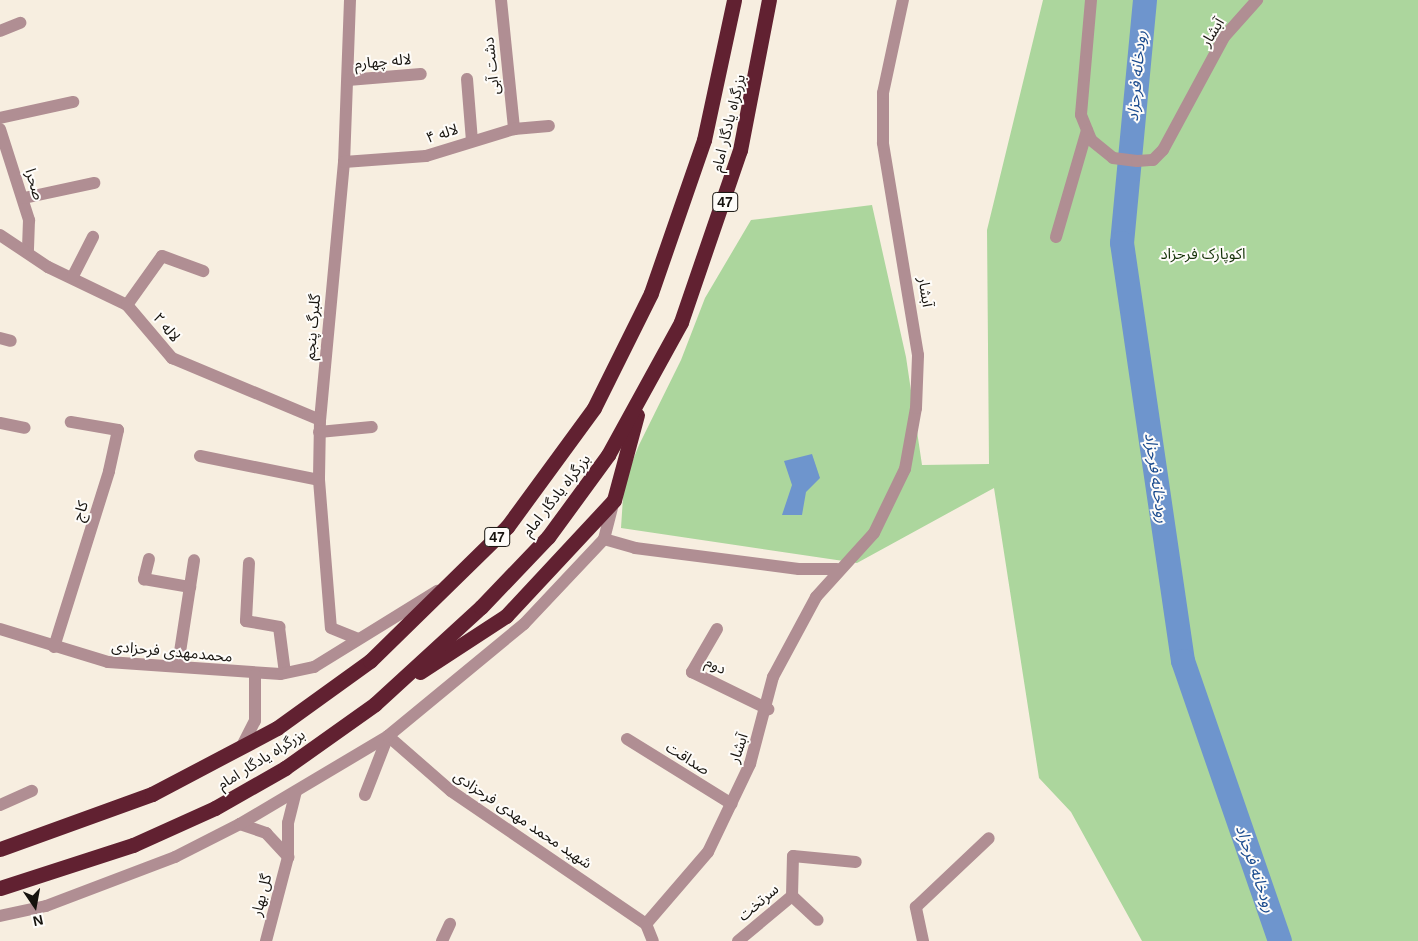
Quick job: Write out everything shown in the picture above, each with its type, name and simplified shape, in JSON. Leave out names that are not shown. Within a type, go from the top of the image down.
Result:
[{"type":"highway","name":"بزرگراه یادگار امام","points":[[0,849],[121,807],[240,751],[363,667],[455,580],[537,490],[594,408],[626,349],[674,236],[704,140],[734,0]]},
{"type":"highway","name":"بزرگراه یادگار امام","points":[[0,888],[133,845],[215,808],[285,768],[392,689],[481,607],[548,537],[608,456],[681,322],[723,209],[761,58],[769,0]]},
{"type":"highway","points":[[392,689],[506,616],[614,500],[643,392]]},
{"type":"street","name":"گلبرگ پنجم","points":[[350,0],[344,162],[320,426],[319,480],[330,628],[358,639]]},
{"type":"street","name":"دشت آبی","points":[[501,0],[514,129]]},
{"type":"street","name":"آبشار","points":[[646,924],[708,852],[732,804],[768,709],[773,677],[816,597],[837,569],[874,532],[895,496],[905,469],[916,408],[918,355],[883,142],[882,93],[903,0]]},
{"type":"street","name":"آبشار","points":[[1090,0],[1081,116],[1091,140],[1113,158],[1137,161],[1153,160],[1164,150],[1224,37],[1257,0]]},
{"type":"street","points":[[0,31],[20,23]]},
{"type":"street","name":"لاله چهارم","points":[[348,80],[421,74]]},
{"type":"street","points":[[466,79],[472,141]]},
{"type":"street","points":[[0,118],[72,102]]},
{"type":"street","name":"لاله ۴","points":[[344,162],[426,156],[514,129],[549,126]]},
{"type":"street","name":"صحرا","points":[[0,129],[24,198],[28,251]]},
{"type":"street","points":[[1056,237],[1087,130]]},
{"type":"street","points":[[24,198],[94,183]]},
{"type":"street","name":"لاله ۲","points":[[0,235],[28,251],[48,267],[73,276],[127,305],[172,358],[320,426]]},
{"type":"street","points":[[73,276],[93,238]]},
{"type":"street","points":[[127,305],[162,256],[203,271]]},
{"type":"street","name":"کاج","points":[[54,647],[109,471],[118,430],[71,422]]},
{"type":"street","points":[[0,423],[25,428]]},
{"type":"street","points":[[320,426],[372,427]]},
{"type":"street","points":[[200,456],[319,480]]},
{"type":"street","points":[[0,916],[46,906],[175,857],[240,824],[388,736],[524,624],[604,539],[614,500]]},
{"type":"street","points":[[604,539],[634,548],[799,569],[837,569]]},
{"type":"street","points":[[149,559],[144,578],[190,587]]},
{"type":"street","points":[[178,665],[194,560]]},
{"type":"street","points":[[249,563],[246,621],[280,627],[285,673]]},
{"type":"street","name":"محمدمهدی فرحزادی","points":[[0,629],[108,662],[178,665],[255,674],[285,673],[314,667],[455,580]]},
{"type":"street","name":"دوم","points":[[717,629],[692,672],[768,709]]},
{"type":"street","points":[[240,751],[255,721],[255,674]]},
{"type":"street","points":[[365,795],[388,736]]},
{"type":"street","name":"شهید محمد مهدی فرحزادی","points":[[388,736],[451,792],[646,924]]},
{"type":"street","name":"صداقت","points":[[627,739],[732,804]]},
{"type":"street","points":[[0,805],[32,791]]},
{"type":"street","name":"گل بهار","points":[[266,941],[288,857],[288,823],[296,792]]},
{"type":"street","points":[[240,824],[266,833],[288,857]]},
{"type":"street","points":[[922,941],[916,907],[989,838]]},
{"type":"street","name":"سرتخت","points":[[738,941],[792,896],[793,856],[856,862]]},
{"type":"street","points":[[792,896],[818,920]]},
{"type":"street","points":[[442,941],[450,924]]},
{"type":"street","points":[[646,924],[653,941]]},
{"type":"green space","name":"اکوپارک فرحزاد","points":[[1043,0],[1418,0],[1418,941],[1142,941],[1071,812],[1039,778],[994,488],[857,563],[621,528],[624,482],[639,445],[681,360],[705,298],[751,220],[872,205],[906,357],[922,465],[989,464],[987,230]]},
{"type":"water","points":[[812,454],[820,478],[806,492],[802,515],[782,515],[792,485],[784,461]]},
{"type":"waterway","name":"رودخانه فرحزاد","points":[[1145,0],[1122,243],[1183,661],[1280,941]]}]
